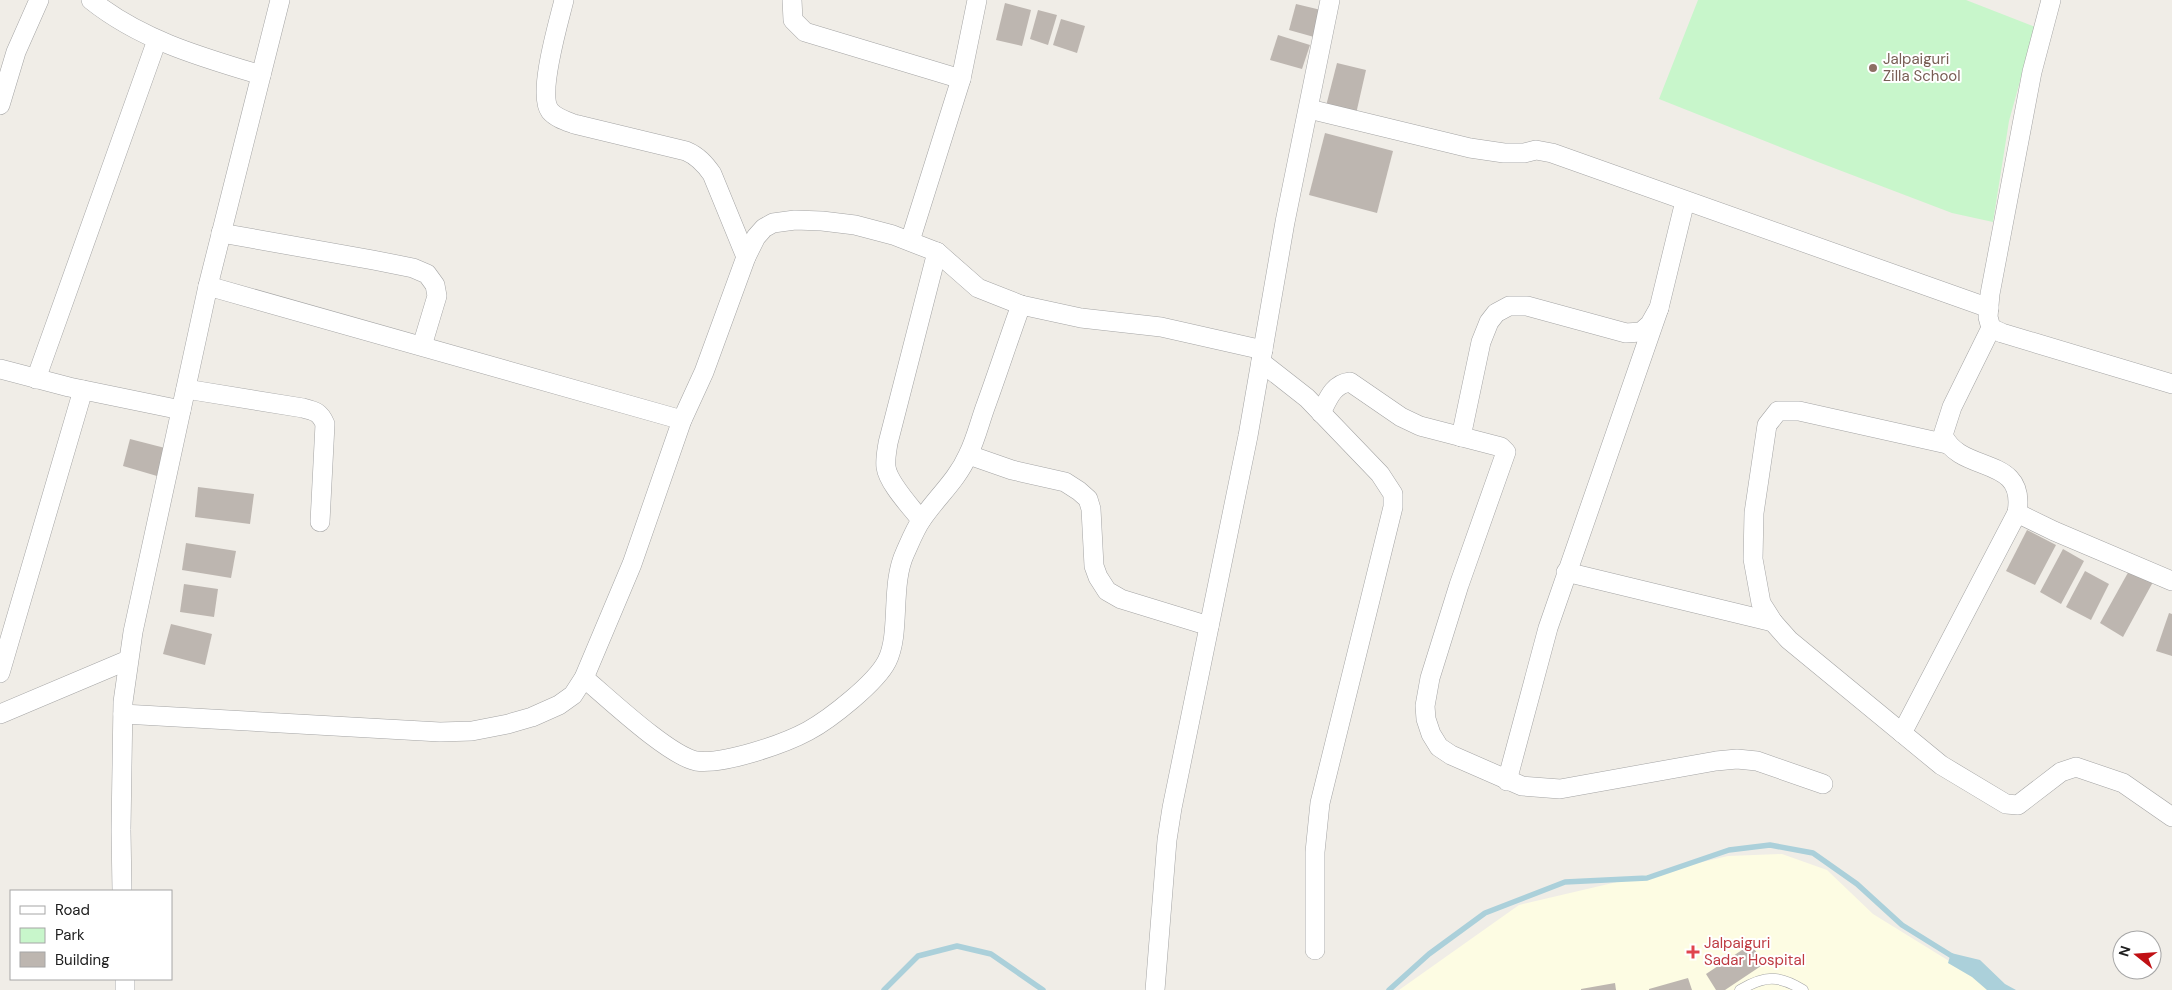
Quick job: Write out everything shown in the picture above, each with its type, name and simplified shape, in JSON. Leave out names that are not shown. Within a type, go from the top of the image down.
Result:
[{"type":"street","points":[[0,104],[16,52],[39,0]]},
{"type":"street","points":[[91,0],[122,22],[156,40],[198,56],[261,75]]},
{"type":"street","points":[[122,890],[123,714],[128,660],[208,286],[280,0]]},
{"type":"street","points":[[564,0],[547,72],[546,95],[549,110],[559,118],[574,124],[686,151],[694,155],[712,174],[746,257]]},
{"type":"street","points":[[792,0],[793,20],[805,32],[961,79]]},
{"type":"street","points":[[910,241],[961,79],[977,0]]},
{"type":"street","points":[[1155,990],[1167,840],[1262,356],[1285,222],[1330,0]]},
{"type":"street","points":[[1946,444],[1943,435],[1952,407],[1991,328],[1988,308],[2032,72],[2051,0]]},
{"type":"street","points":[[36,379],[156,40]]},
{"type":"street","points":[[1309,109],[1470,148],[1504,153],[1524,153],[1536,150],[1552,153],[1988,308]]},
{"type":"street","points":[[1507,781],[1548,628],[1659,308],[1685,201]]},
{"type":"street","points":[[123,714],[440,732],[472,731],[532,717],[559,705],[573,695],[584,678],[632,564],[682,420],[704,372],[746,257],[756,237],[764,228],[774,223],[795,220],[855,225],[893,234],[938,252],[978,288],[1021,305],[1081,318],[1161,327],[1262,356],[1285,380],[1321,412],[1380,474],[1394,494],[1393,507],[1320,803],[1315,852],[1315,950]]},
{"type":"street","points":[[221,233],[373,260],[413,268],[427,274],[435,285],[437,296],[422,346]]},
{"type":"street","points":[[921,520],[890,479],[886,468],[886,455],[890,433],[938,252]]},
{"type":"street","points":[[208,286],[682,420]]},
{"type":"street","points":[[584,678],[653,736],[679,754],[695,760],[714,761],[747,754],[792,739],[826,720],[871,681],[887,661],[892,643],[896,588],[903,557],[921,520],[955,480],[969,455],[1021,305]]},
{"type":"street","points":[[1461,437],[1481,342],[1489,322],[1496,313],[1509,306],[1527,306],[1626,333],[1641,332],[1650,324],[1659,308]]},
{"type":"street","points":[[1991,328],[2002,333],[2172,384]]},
{"type":"street","points":[[0,369],[83,390],[181,410]]},
{"type":"street","points":[[1321,412],[1336,386],[1342,382],[1350,382],[1408,421],[1420,426],[1501,446],[1506,452],[1459,585],[1430,678],[1425,706],[1431,734],[1439,746],[1450,755],[1522,786],[1560,789],[1716,761],[1737,759],[1757,761],[1823,784]]},
{"type":"street","points":[[186,389],[304,408],[316,411],[322,416],[324,424],[320,522]]},
{"type":"street","points":[[0,673],[83,390]]},
{"type":"street","points":[[1902,733],[2017,513],[2019,498],[2016,486],[2007,476],[1957,452],[1946,444],[1799,411],[1778,411],[1767,425],[1754,513],[1753,559],[1761,603],[1773,622],[1789,640],[1902,733],[1941,765],[2006,804],[2018,805],[2061,772],[2076,767],[2123,783],[2172,817]]},
{"type":"street","points":[[969,455],[1012,470],[1065,482],[1079,491],[1088,499],[1091,510],[1094,566],[1098,577],[1107,591],[1121,599],[1209,626]]},
{"type":"street","points":[[2017,513],[2054,531],[2172,581]]},
{"type":"street","points":[[1566,572],[1773,622]]},
{"type":"street","points":[[0,714],[128,660]]},
{"type":"lane","points":[[1740,990],[1765,978],[1778,978],[1803,990]]},
{"type":"shaded area","name":"Jalpaiguri Sadar Hospital","points":[[1782,854],[1827,870],[1873,914],[1996,990],[1399,990],[1519,905],[1728,856]]},
{"type":"green space","points":[[1698,0],[1966,0],[2035,27],[2009,121],[1993,222],[1952,213],[1659,99]]},
{"type":"water","points":[[1951,953],[1980,960],[2005,984],[2016,990],[1987,990],[1972,977],[1948,963]]},
{"type":"building","points":[[1005,3],[1031,10],[1022,46],[996,40]]},
{"type":"building","points":[[1296,4],[1321,10],[1314,37],[1289,30]]},
{"type":"building","points":[[1038,10],[1057,15],[1048,45],[1030,39]]},
{"type":"building","points":[[1061,19],[1085,26],[1077,53],[1053,45]]},
{"type":"building","points":[[1278,35],[1310,45],[1302,69],[1270,60]]},
{"type":"building","points":[[1337,63],[1366,70],[1356,114],[1326,106]]},
{"type":"building","points":[[1325,133],[1393,151],[1377,213],[1309,195]]},
{"type":"building","points":[[130,439],[165,448],[157,476],[123,466]]},
{"type":"building","points":[[198,487],[254,494],[250,524],[195,517]]},
{"type":"building","points":[[2027,530],[2056,545],[2035,585],[2006,571]]},
{"type":"building","points":[[186,543],[236,551],[231,578],[182,570]]},
{"type":"building","points":[[2063,549],[2084,561],[2061,604],[2040,592]]},
{"type":"building","points":[[2130,569],[2153,582],[2123,637],[2100,623]]},
{"type":"building","points":[[2085,571],[2109,584],[2091,620],[2066,607]]},
{"type":"building","points":[[184,584],[218,589],[214,617],[180,612]]},
{"type":"building","points":[[2169,613],[2172,614],[2172,656],[2156,651]]},
{"type":"building","points":[[171,624],[212,634],[205,665],[163,654]]},
{"type":"building","points":[[1751,944],[1764,964],[1725,990],[1716,990],[1706,974]]},
{"type":"building","points":[[1688,978],[1692,990],[1649,990],[1649,989]]},
{"type":"building","points":[[1615,983],[1616,990],[1581,990],[1581,989]]},
{"type":"waterway","points":[[1389,990],[1429,954],[1485,913],[1565,882],[1647,878],[1729,850],[1770,845],[1813,853],[1857,884],[1902,925],[1955,958]]},
{"type":"waterway","points":[[884,990],[918,956],[957,946],[991,954],[1043,990]]},
{"type":"place","name":"Jalpaiguri Zilla School","points":[[1873,68]]},
{"type":"place","name":"Jalpaiguri Sadar Hospital","points":[[1693,952]]}]
